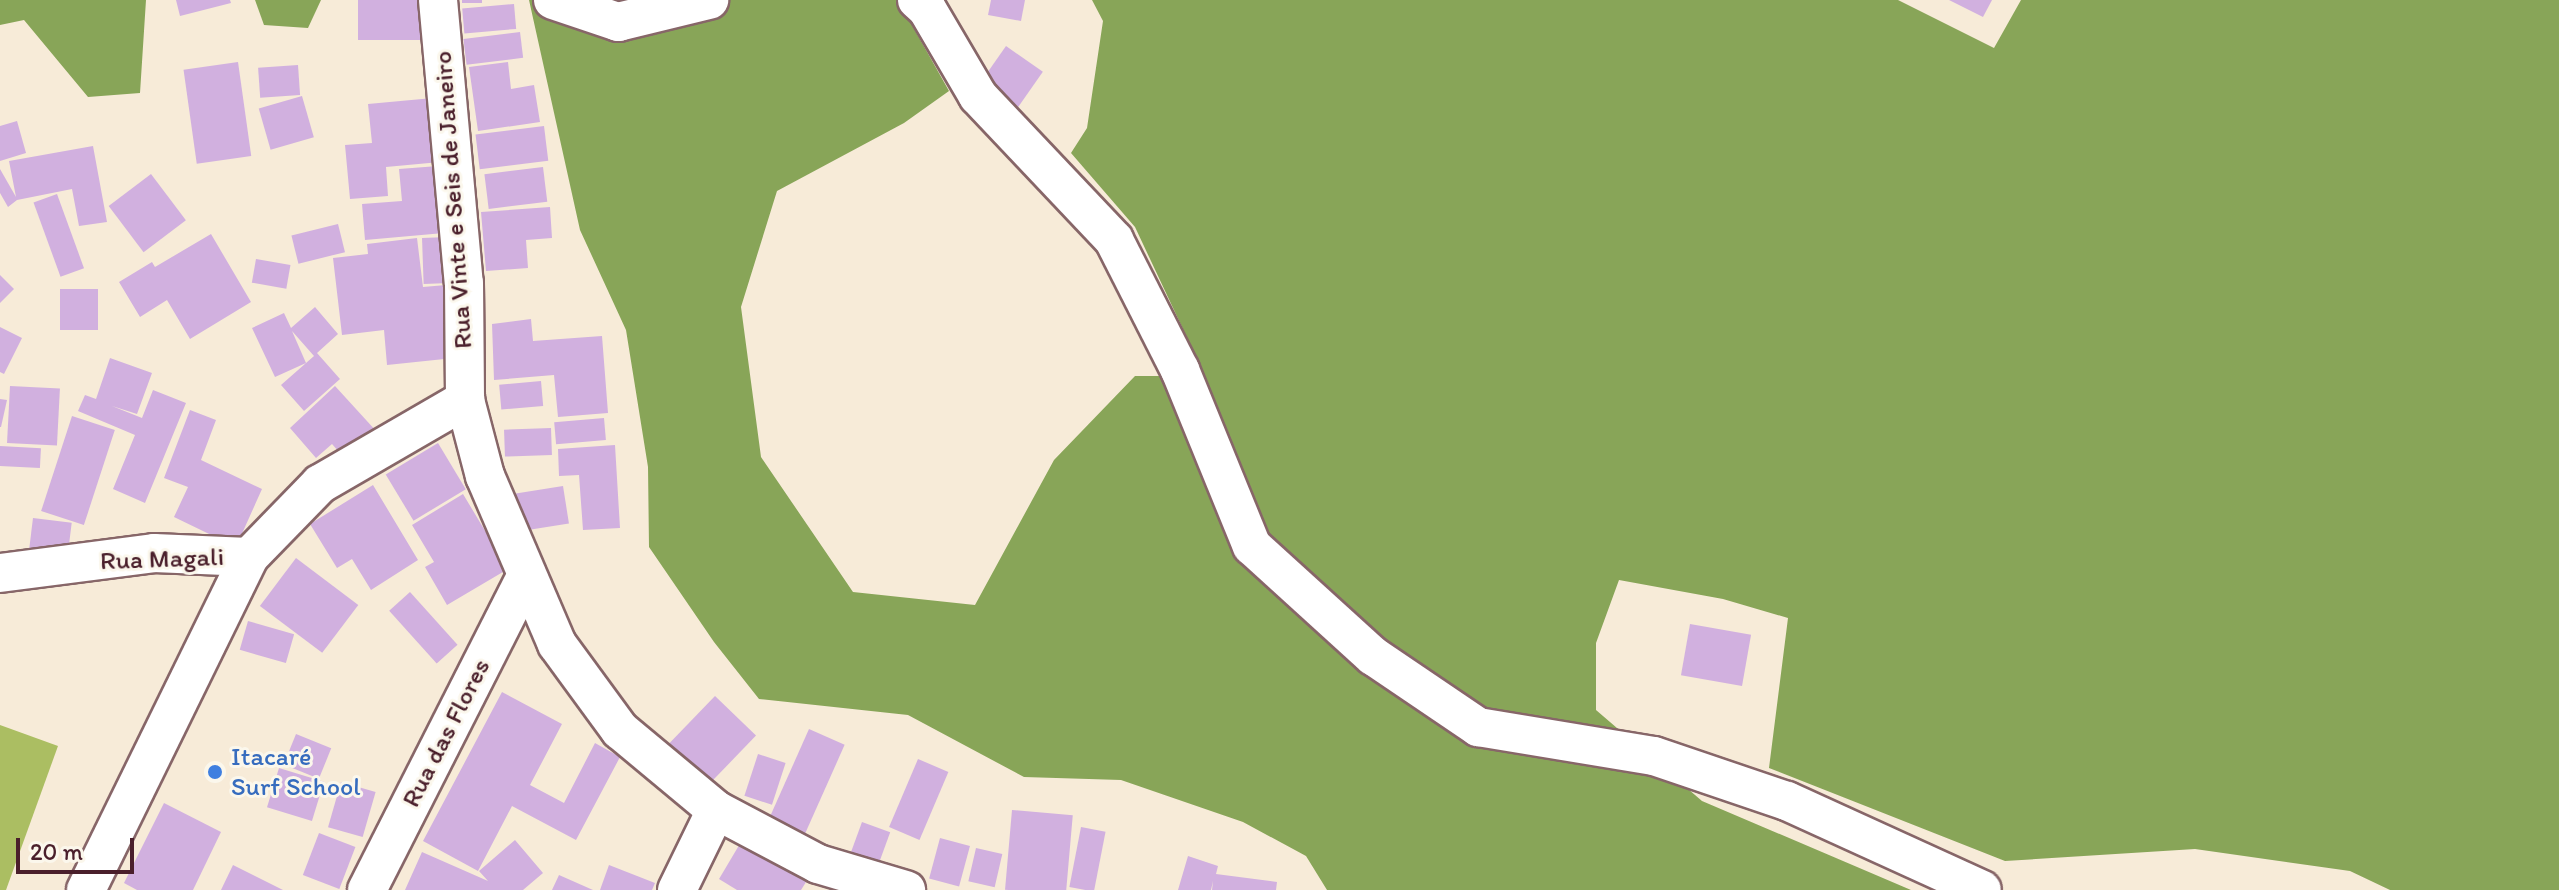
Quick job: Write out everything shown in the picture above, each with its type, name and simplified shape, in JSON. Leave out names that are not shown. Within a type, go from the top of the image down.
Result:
[{"type":"street","name":"Rua Vinte e Seis de Janeiro","points":[[438,0],[464,283],[465,400],[485,476],[557,644],[620,730],[716,810],[818,864],[906,890]]},
{"type":"street","points":[[553,0],[618,22],[709,0]]},
{"type":"street","points":[[917,0],[927,9],[978,96],[1114,240],[1180,370],[1252,546],[1373,656],[1478,727],[1654,756],[1787,801],[1982,890]]},
{"type":"street","name":"Rua Magali","points":[[0,573],[154,553],[249,557],[320,484],[465,400]]},
{"type":"street","points":[[95,887],[249,557]]},
{"type":"street","name":"Rua das Flores","points":[[367,890],[526,576]]},
{"type":"street","points":[[677,890],[716,810]]},
{"type":"green space","points":[[0,0],[146,0],[140,93],[88,97],[24,20],[0,25]]},
{"type":"green space","points":[[255,0],[321,0],[308,28],[264,25]]},
{"type":"green space","points":[[529,0],[903,0],[908,18],[949,91],[904,123],[777,191],[741,307],[761,457],[853,592],[975,605],[1054,460],[1135,376],[1205,376],[1135,227],[1071,153],[1087,128],[1103,21],[1092,0],[1898,0],[1994,48],[2021,0],[2559,0],[2559,890],[2390,890],[2350,871],[2195,849],[2005,861],[1769,768],[1788,618],[1723,599],[1619,580],[1596,643],[1596,710],[1702,801],[1911,890],[1327,890],[1306,856],[1243,822],[1121,780],[1024,777],[908,715],[759,699],[714,642],[649,547],[648,467],[626,330],[580,230]]},
{"type":"green space","points":[[0,725],[58,746],[6,890],[0,890]]},
{"type":"building","points":[[176,0],[230,0],[231,3],[180,16]]},
{"type":"building","points":[[358,0],[426,0],[426,40],[358,40]]},
{"type":"building","points":[[462,0],[482,0],[482,3],[462,3]]},
{"type":"building","points":[[991,0],[1025,0],[1021,21],[988,15]]},
{"type":"building","points":[[1949,0],[1992,0],[1983,17]]},
{"type":"building","points":[[514,4],[516,29],[464,33],[462,9]]},
{"type":"building","points":[[520,32],[523,58],[467,65],[463,39]]},
{"type":"building","points":[[1006,46],[1043,72],[1018,107],[981,81]]},
{"type":"building","points":[[238,62],[251,156],[197,164],[184,70]]},
{"type":"building","points":[[508,62],[511,89],[534,85],[540,122],[478,131],[469,67]]},
{"type":"building","points":[[298,65],[300,95],[260,98],[258,68]]},
{"type":"building","points":[[302,96],[314,137],[271,150],[259,108]]},
{"type":"building","points":[[433,98],[440,162],[386,167],[388,196],[350,199],[345,145],[372,143],[368,104]]},
{"type":"building","points":[[17,121],[26,153],[0,161],[0,126]]},
{"type":"building","points":[[544,126],[548,161],[480,169],[476,134]]},
{"type":"building","points":[[93,146],[107,222],[79,226],[72,189],[17,200],[8,207],[0,193],[0,169],[16,197],[9,161]]},
{"type":"building","points":[[438,166],[444,233],[365,240],[362,204],[402,201],[399,169]]},
{"type":"building","points":[[543,167],[547,202],[489,209],[484,174]]},
{"type":"building","points":[[151,174],[186,220],[144,252],[109,206]]},
{"type":"building","points":[[57,194],[84,268],[61,277],[34,203]]},
{"type":"building","points":[[550,207],[552,238],[526,240],[528,268],[486,271],[481,212]]},
{"type":"building","points":[[338,224],[345,252],[298,264],[291,236]]},
{"type":"building","points":[[211,234],[251,302],[190,339],[167,300],[140,317],[119,282],[152,262],[155,267]]},
{"type":"building","points":[[448,237],[450,283],[424,284],[422,238]]},
{"type":"building","points":[[417,238],[423,287],[446,285],[454,358],[387,365],[384,330],[342,335],[333,258],[368,254],[367,244]]},
{"type":"building","points":[[256,259],[290,265],[286,289],[252,283]]},
{"type":"building","points":[[0,275],[14,289],[0,303]]},
{"type":"building","points":[[60,289],[98,289],[98,330],[60,330]]},
{"type":"building","points":[[315,307],[338,334],[317,353],[340,379],[304,411],[281,385],[314,356],[292,331],[306,363],[275,377],[252,328],[284,313],[291,328]]},
{"type":"building","points":[[531,319],[533,341],[602,336],[608,413],[558,417],[554,375],[494,380],[492,324]]},
{"type":"building","points":[[0,327],[22,338],[4,374],[0,372]]},
{"type":"building","points":[[110,358],[152,373],[137,414],[112,406],[142,418],[153,390],[186,403],[145,503],[113,489],[135,435],[78,411],[85,395],[96,399]]},
{"type":"building","points":[[541,381],[543,406],[501,410],[499,385]]},
{"type":"building","points":[[10,386],[60,389],[57,446],[7,443]]},
{"type":"building","points":[[335,386],[377,432],[346,460],[332,444],[316,458],[290,428]]},
{"type":"building","points":[[0,399],[7,400],[1,427],[0,427]]},
{"type":"building","points":[[190,410],[216,420],[201,460],[262,489],[236,547],[174,517],[188,487],[164,478]]},
{"type":"building","points":[[72,416],[115,430],[84,525],[41,511]]},
{"type":"building","points":[[604,418],[606,440],[556,444],[554,422]]},
{"type":"building","points":[[551,428],[552,455],[505,457],[504,430]]},
{"type":"building","points":[[438,443],[466,489],[414,521],[386,474]]},
{"type":"building","points":[[615,445],[620,528],[583,530],[579,475],[559,476],[558,449]]},
{"type":"building","points":[[0,446],[41,448],[40,468],[0,466]]},
{"type":"building","points":[[373,485],[418,560],[371,590],[352,559],[337,568],[310,524]]},
{"type":"building","points":[[563,486],[569,524],[514,532],[508,495]]},
{"type":"building","points":[[463,494],[508,569],[447,605],[425,567],[434,562],[412,525]]},
{"type":"building","points":[[33,518],[72,523],[68,554],[29,549]]},
{"type":"building","points":[[296,558],[358,605],[322,653],[260,606]]},
{"type":"building","points":[[410,592],[458,645],[437,663],[389,611]]},
{"type":"building","points":[[248,621],[294,634],[286,663],[240,650]]},
{"type":"building","points":[[1690,624],[1751,635],[1742,686],[1681,675]]},
{"type":"building","points":[[502,692],[562,724],[530,785],[564,803],[595,743],[620,757],[576,840],[512,806],[478,871],[423,841]]},
{"type":"building","points":[[715,696],[756,736],[698,795],[657,756]]},
{"type":"building","points":[[809,729],[845,745],[802,840],[767,824]]},
{"type":"building","points":[[296,734],[331,748],[319,779],[284,765]]},
{"type":"building","points":[[758,754],[786,763],[772,805],[744,796]]},
{"type":"building","points":[[918,759],[948,772],[919,840],[889,827]]},
{"type":"building","points":[[279,768],[324,782],[312,821],[267,807]]},
{"type":"building","points":[[341,782],[376,792],[363,837],[328,827]]},
{"type":"building","points":[[164,803],[221,832],[193,890],[137,890],[124,883]]},
{"type":"building","points":[[1012,810],[1073,815],[1066,890],[1005,890]]},
{"type":"building","points":[[862,822],[890,832],[878,866],[850,856]]},
{"type":"building","points":[[1081,827],[1106,832],[1094,890],[1069,887]]},
{"type":"building","points":[[319,833],[355,847],[339,889],[303,875]]},
{"type":"building","points":[[940,838],[970,846],[959,887],[929,879]]},
{"type":"building","points":[[515,840],[543,873],[523,890],[405,890],[422,852],[488,881],[479,871]]},
{"type":"building","points":[[741,842],[806,882],[801,890],[737,890],[719,879]]},
{"type":"building","points":[[976,848],[1002,854],[995,887],[968,881]]},
{"type":"building","points":[[1188,856],[1218,866],[1216,874],[1277,882],[1276,890],[1212,890],[1213,881],[1211,890],[1178,890]]},
{"type":"building","points":[[233,865],[283,890],[221,890]]},
{"type":"building","points":[[609,865],[655,883],[652,890],[600,890]]},
{"type":"building","points":[[559,875],[593,890],[552,890]]},
{"type":"place","name":"Itacaré Surf School","points":[[215,772]]}]
